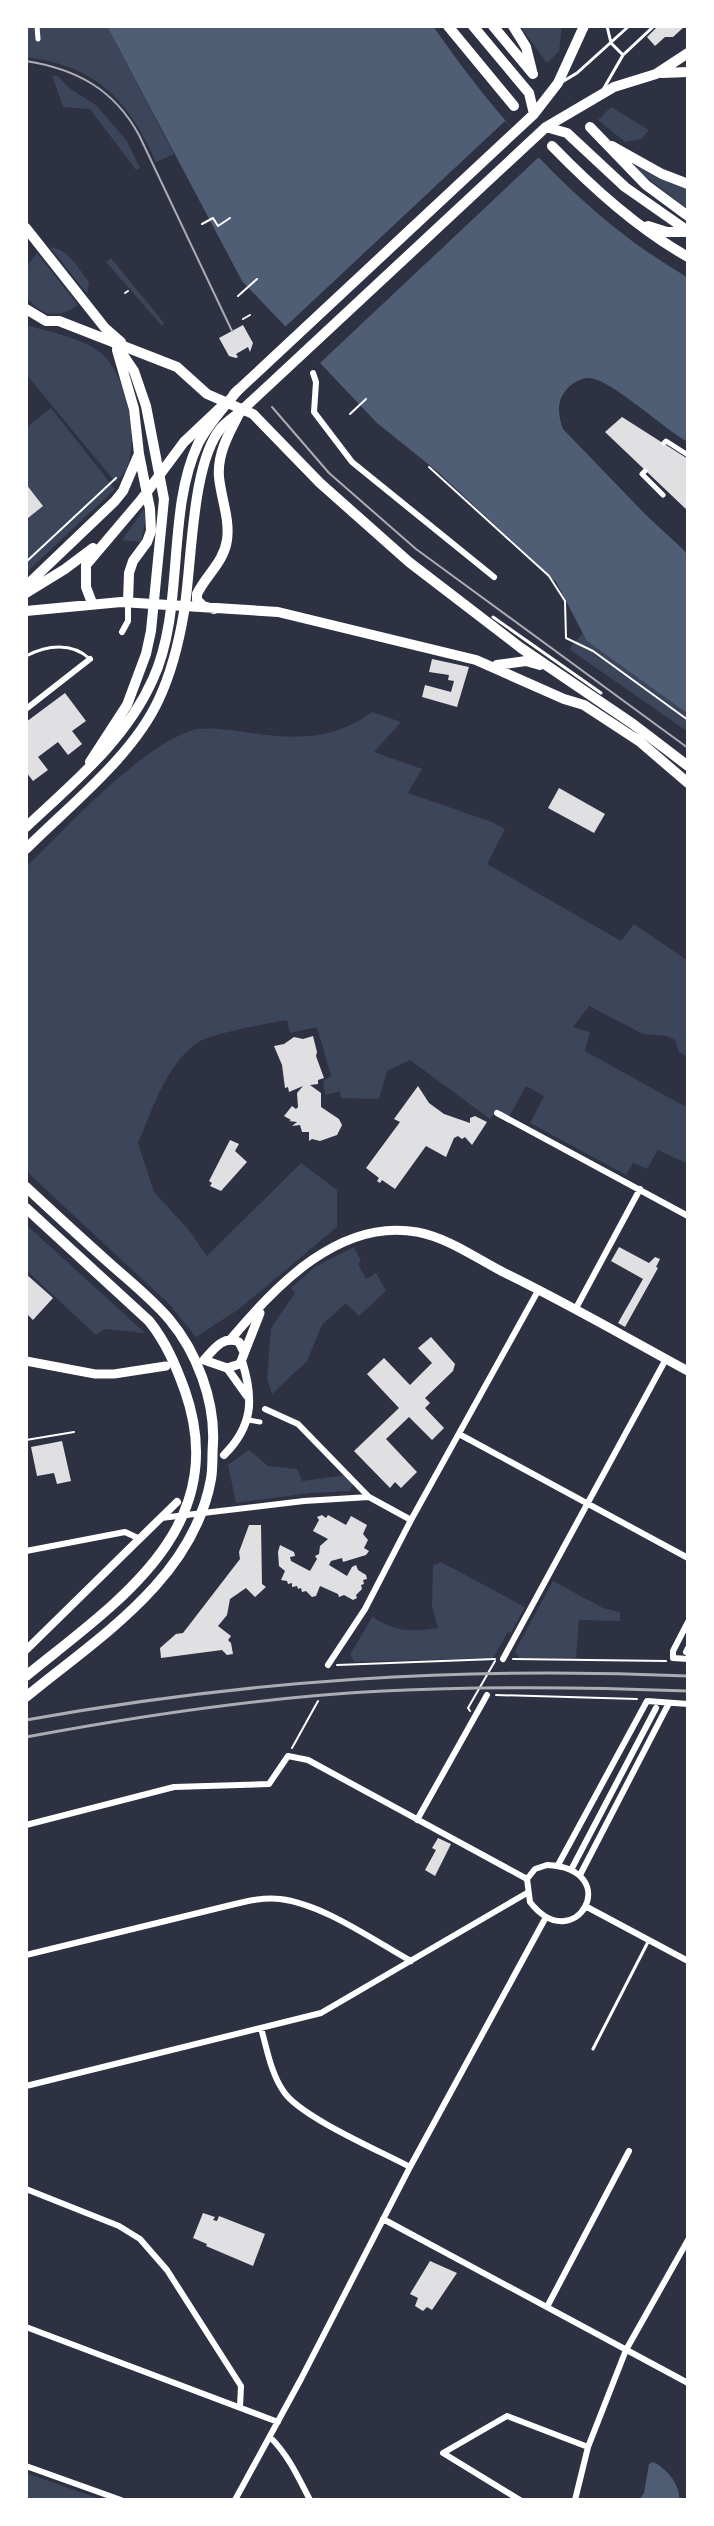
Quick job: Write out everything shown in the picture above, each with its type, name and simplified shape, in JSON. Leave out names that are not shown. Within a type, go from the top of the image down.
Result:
[{"type":"main road","points":[[448,26],[514,106]]},
{"type":"main road","points":[[456,26],[465,45]]},
{"type":"main road","points":[[473,26],[529,93],[534,114]]},
{"type":"main road","points":[[493,26],[533,74],[526,47],[513,26]]},
{"type":"main road","points":[[92,603],[86,587],[86,565],[184,442],[534,114],[558,83],[584,26]]},
{"type":"main road","points":[[656,74],[688,53]]},
{"type":"main road","points":[[26,849],[116,760],[142,729],[158,702],[174,660],[184,612],[203,471],[221,428],[546,127],[614,87],[656,74],[688,72]]},
{"type":"main road","points":[[546,127],[567,133],[650,207],[688,232]]},
{"type":"main road","points":[[590,127],[646,185],[688,216]]},
{"type":"main road","points":[[600,139],[662,174],[688,184]]},
{"type":"main road","points":[[552,146],[622,211],[688,257]]},
{"type":"main road","points":[[622,211],[654,228],[688,232]]},
{"type":"main road","points":[[26,228],[120,344],[134,371],[152,431],[164,499],[146,654],[127,705],[85,771]]},
{"type":"main road","points":[[26,309],[46,321],[59,321],[177,367],[207,394],[253,414],[320,483],[409,562],[521,648],[633,724],[688,766]]},
{"type":"main road","points":[[120,344],[134,409],[151,531],[129,573],[128,602]]},
{"type":"main road","points":[[26,827],[103,755],[126,726],[154,678],[170,608],[190,466],[206,430],[238,390]]},
{"type":"main road","points":[[214,609],[203,606],[197,600],[200,589],[222,557],[227,527],[218,468],[222,449],[240,412]]},
{"type":"main road","points":[[26,586],[115,501],[126,486],[139,454]]},
{"type":"main road","points":[[26,593],[65,569],[119,525]]},
{"type":"main road","points":[[175,605],[209,576]]},
{"type":"main road","points":[[26,611],[128,602],[278,612],[483,662],[510,665],[526,661],[557,673]]},
{"type":"main road","points":[[510,665],[518,662],[523,655],[521,648]]},
{"type":"main road","points":[[483,662],[584,705],[639,741],[688,783]]},
{"type":"main road","points":[[26,1187],[172,1322],[197,1364],[207,1393],[213,1426],[211,1478],[202,1513],[180,1556],[160,1582],[126,1615],[26,1697]]},
{"type":"main road","points":[[26,1208],[149,1321],[161,1336],[178,1371],[192,1413],[196,1456],[186,1508],[167,1546],[147,1572],[116,1603],[26,1676]]},
{"type":"main road","points":[[263,1306],[243,1357],[234,1367],[204,1360],[225,1340],[231,1339],[263,1306],[309,1260],[340,1243],[366,1234],[393,1230],[420,1233],[444,1241],[539,1289],[688,1371]]},
{"type":"main road","points":[[231,1339],[242,1345],[243,1357]]},
{"type":"main road","points":[[26,1361],[95,1374],[166,1366]]},
{"type":"street","points":[[37,26],[38,39]]},
{"type":"street","points":[[313,373],[316,382],[314,412],[352,462],[494,577]]},
{"type":"street","points":[[664,443],[666,441],[688,455]]},
{"type":"street","points":[[645,471],[642,474],[663,495]]},
{"type":"street","points":[[122,632],[128,621],[128,602]]},
{"type":"street","points":[[26,709],[90,659]]},
{"type":"street","points":[[497,1113],[688,1216]]},
{"type":"street","points":[[575,1310],[640,1189]]},
{"type":"street","points":[[328,1665],[365,1609],[539,1289]]},
{"type":"street","points":[[224,1455],[235,1444],[248,1420],[248,1380],[243,1357]]},
{"type":"street","points":[[500,1658],[666,1359]]},
{"type":"street","points":[[223,1366],[247,1396]]},
{"type":"street","points":[[265,1409],[298,1424],[369,1497],[411,1520]]},
{"type":"street","points":[[248,1420],[260,1422]]},
{"type":"street","points":[[459,1434],[688,1558]]},
{"type":"street","points":[[161,1518],[304,1501],[369,1497]]},
{"type":"street","points":[[26,1650],[177,1502]]},
{"type":"street","points":[[26,1551],[125,1532],[140,1539]]},
{"type":"street","points":[[687,1653],[673,1658],[673,1651],[688,1622]]},
{"type":"street","points":[[417,1820],[487,1695]]},
{"type":"street","points":[[558,1865],[647,1701],[688,1704]]},
{"type":"street","points":[[580,1875],[669,1703]]},
{"type":"street","points":[[571,1870],[656,1708]]},
{"type":"street","points":[[26,1825],[174,1787],[269,1784],[288,1756],[308,1760],[527,1879]]},
{"type":"street","points":[[547,1865],[571,1870],[580,1875],[587,1886],[587,1907],[576,1918],[559,1922],[546,1917],[530,1902],[527,1879],[535,1869],[547,1865]]},
{"type":"street","points":[[26,2086],[333,2008],[527,1893]]},
{"type":"street","points":[[26,1955],[231,1905],[279,1898],[323,1913],[411,1961]]},
{"type":"street","points":[[587,1907],[688,1961]]},
{"type":"street","points":[[235,2500],[546,1917]]},
{"type":"street","points":[[261,2028],[278,2082],[285,2094],[301,2109],[410,2167]]},
{"type":"street","points":[[547,2307],[629,2151]]},
{"type":"street","points":[[26,2189],[119,2226],[140,2239],[167,2270],[241,2386],[240,2407]]},
{"type":"street","points":[[383,2219],[688,2383]]},
{"type":"street","points":[[575,2500],[588,2447],[626,2350],[688,2240]]},
{"type":"street","points":[[26,2327],[278,2422]]},
{"type":"street","points":[[520,2500],[443,2453],[507,2416],[588,2447]]},
{"type":"street","points":[[270,2437],[298,2472],[310,2500]]},
{"type":"street","points":[[26,2466],[121,2500]]},
{"type":"lane","points":[[607,26],[611,43],[623,55]]},
{"type":"lane","points":[[558,83],[577,73],[629,26]]},
{"type":"lane","points":[[599,95],[623,55],[654,26]]},
{"type":"lane","points":[[493,617],[601,693]]},
{"type":"lane","points":[[26,656],[70,647],[80,650],[90,659]]},
{"type":"lane","points":[[593,2049],[649,1940]]},
{"type":"path","points":[[202,224],[213,218],[218,226],[230,218]]},
{"type":"path","points":[[238,296],[257,279]]},
{"type":"path","points":[[243,319],[250,315]]},
{"type":"path","points":[[350,414],[366,399]]},
{"type":"path","points":[[429,467],[549,576],[565,601],[566,638],[593,651],[688,720]]},
{"type":"path","points":[[26,562],[116,479]]},
{"type":"path","points":[[26,1440],[74,1432]]},
{"type":"path","points":[[468,1708],[500,1658]]},
{"type":"path","points":[[328,1665],[500,1658],[660,1662],[673,1658]]},
{"type":"path","points":[[487,1695],[625,1697],[647,1701]]},
{"type":"path","points":[[288,1756],[318,1701]]},
{"type":"shaded area","points":[[26,26],[107,26],[174,154],[156,162],[134,120],[121,103],[91,78],[72,68],[26,57]]},
{"type":"shaded area","points":[[107,26],[433,26],[498,112],[572,191],[627,237],[688,278],[688,442],[611,387],[589,378],[569,387],[561,398],[559,408],[563,429],[688,554],[688,714],[587,641],[556,582],[438,472],[377,423],[242,281]]},
{"type":"shaded area","points":[[520,26],[562,26],[559,51],[547,63]]},
{"type":"shaded area","points":[[52,75],[96,105],[127,141],[140,168],[136,170],[90,109],[63,107]]},
{"type":"shaded area","points":[[611,107],[649,130],[642,139],[625,142],[598,120]]},
{"type":"shaded area","points":[[633,161],[668,182],[688,189],[688,209],[629,164]]},
{"type":"shaded area","points":[[50,247],[63,251],[77,265],[89,282],[87,294]]},
{"type":"shaded area","points":[[37,253],[78,305],[71,310],[56,314],[43,312],[26,296],[26,267]]},
{"type":"shaded area","points":[[111,258],[164,323],[162,326],[106,262]]},
{"type":"shaded area","points":[[26,325],[75,339],[93,347],[110,362],[128,407],[132,440],[127,468],[116,483],[26,374]]},
{"type":"shaded area","points":[[51,408],[115,489],[26,573],[26,428]]},
{"type":"shaded area","points":[[144,509],[147,512],[141,542],[122,540]]},
{"type":"shaded area","points":[[583,633],[588,641],[688,714],[688,732],[569,649]]},
{"type":"shaded area","points":[[372,712],[401,722],[374,752],[422,769],[408,793],[505,829],[487,864],[621,941],[634,924],[688,961],[688,1057],[679,1052],[675,1040],[667,1036],[643,1034],[589,1006],[573,1027],[590,1032],[585,1051],[684,1106],[688,1105],[688,1164],[658,1150],[647,1169],[633,1163],[626,1175],[530,1123],[544,1096],[526,1086],[508,1119],[495,1112],[490,1119],[410,1060],[387,1071],[379,1099],[341,1098],[340,1091],[325,1095],[323,1081],[331,1076],[317,1027],[290,1033],[287,1020],[214,1036],[197,1043],[176,1064],[155,1102],[138,1143],[154,1192],[188,1229],[207,1256],[301,1163],[337,1190],[337,1227],[239,1309],[196,1337],[170,1305],[26,1171],[26,867],[126,772],[148,754],[190,731],[217,729],[278,736],[311,736],[341,729]]},
{"type":"shaded area","points":[[26,1225],[145,1333],[104,1329],[96,1335],[26,1270]]},
{"type":"shaded area","points":[[354,1247],[366,1279],[376,1273],[386,1291],[359,1316],[346,1303],[322,1325],[307,1361],[272,1394],[267,1379],[271,1328],[295,1293],[291,1288],[316,1266]]},
{"type":"shaded area","points":[[249,1450],[268,1466],[297,1469],[302,1481],[347,1475],[353,1481],[350,1491],[236,1503],[228,1465]]},
{"type":"shaded area","points":[[441,1562],[525,1607],[493,1658],[354,1662],[350,1655],[372,1617],[404,1630],[438,1628],[432,1607],[433,1566]]},
{"type":"shaded area","points":[[553,1581],[603,1608],[620,1612],[620,1621],[579,1620],[576,1658],[519,1658],[515,1651]]},
{"type":"shaded area","points":[[653,2462],[672,2478],[679,2500],[639,2500],[644,2493],[649,2464]]},
{"type":"shaded area","points":[[26,2473],[103,2500],[26,2500]]},
{"type":"pier","points":[[505,121],[540,156],[320,363],[285,327]]},
{"type":"building","points":[[658,26],[685,26],[673,37],[665,37],[655,46],[647,37]]},
{"type":"building","points":[[243,325],[253,343],[250,352],[248,347],[236,354],[236,358],[229,356],[219,338]]},
{"type":"building","points":[[622,417],[688,459],[688,511],[605,432]]},
{"type":"building","points":[[26,484],[43,506],[28,518],[26,515]]},
{"type":"building","points":[[432,659],[469,667],[457,707],[422,697],[425,685],[451,692],[454,681],[448,680],[449,675],[429,672]]},
{"type":"building","points":[[65,693],[86,721],[72,731],[82,744],[68,755],[58,742],[38,757],[48,770],[33,781],[26,772],[26,722]]},
{"type":"building","points":[[559,788],[605,814],[594,833],[548,808]]},
{"type":"building","points":[[313,1036],[324,1078],[318,1080],[318,1084],[310,1085],[321,1093],[321,1107],[339,1119],[342,1125],[337,1135],[320,1141],[309,1141],[309,1132],[302,1132],[300,1125],[292,1126],[297,1122],[289,1121],[284,1116],[292,1106],[298,1107],[297,1093],[303,1086],[289,1092],[288,1087],[285,1088],[282,1065],[274,1046],[294,1037],[303,1039]]},
{"type":"building","points":[[418,1086],[429,1103],[444,1114],[470,1123],[470,1118],[475,1116],[487,1122],[472,1145],[465,1137],[454,1138],[446,1157],[426,1146],[395,1189],[382,1180],[380,1183],[377,1181],[379,1178],[366,1168],[400,1122],[394,1119]]},
{"type":"building","points":[[230,1140],[239,1144],[235,1151],[247,1162],[221,1191],[210,1186],[212,1183],[209,1181]]},
{"type":"building","points":[[619,1247],[649,1263],[655,1257],[660,1259],[625,1327],[618,1323],[643,1279],[611,1261]]},
{"type":"building","points":[[26,1274],[53,1298],[33,1320],[26,1313]]},
{"type":"building","points":[[431,1337],[455,1364],[453,1371],[425,1398],[430,1403],[425,1408],[444,1428],[432,1440],[409,1417],[386,1439],[417,1472],[401,1488],[395,1482],[390,1488],[354,1451],[399,1408],[367,1374],[384,1358],[410,1385],[432,1363],[418,1348]]},
{"type":"building","points":[[62,1441],[71,1481],[57,1484],[54,1473],[37,1476],[31,1447]]},
{"type":"building","points":[[322,1515],[346,1525],[351,1516],[367,1525],[363,1534],[368,1540],[364,1548],[369,1551],[366,1555],[343,1562],[342,1558],[331,1561],[329,1565],[347,1576],[356,1565],[366,1575],[362,1589],[353,1600],[344,1595],[339,1597],[320,1586],[316,1596],[312,1597],[297,1586],[292,1587],[292,1583],[281,1580],[285,1571],[279,1566],[280,1545],[294,1552],[291,1561],[310,1571],[320,1546],[328,1539],[313,1531],[319,1520],[317,1517]]},
{"type":"building","points":[[249,1525],[261,1525],[262,1584],[266,1587],[255,1597],[246,1588],[230,1599],[227,1615],[218,1626],[231,1636],[228,1640],[233,1654],[227,1655],[222,1650],[161,1658],[160,1648],[176,1634],[183,1633],[240,1559],[239,1552]]},
{"type":"building","points":[[438,1838],[451,1844],[435,1876],[425,1870],[436,1850],[432,1848]]},
{"type":"building","points":[[203,2213],[215,2217],[213,2220],[217,2221],[219,2216],[265,2234],[253,2266],[193,2238]]},
{"type":"building","points":[[430,2261],[457,2273],[432,2310],[427,2307],[423,2311],[415,2306],[418,2298],[410,2294]]},
{"type":"tram line","points":[[26,61],[61,69],[92,84],[118,105],[129,119],[232,331]]},
{"type":"tram line","points":[[272,407],[329,473],[416,549],[688,748]]},
{"type":"railway","points":[[26,1720],[192,1695],[356,1679],[521,1673],[688,1676]]},
{"type":"railway","points":[[26,1737],[204,1708],[338,1694],[497,1688],[688,1691]]}]
